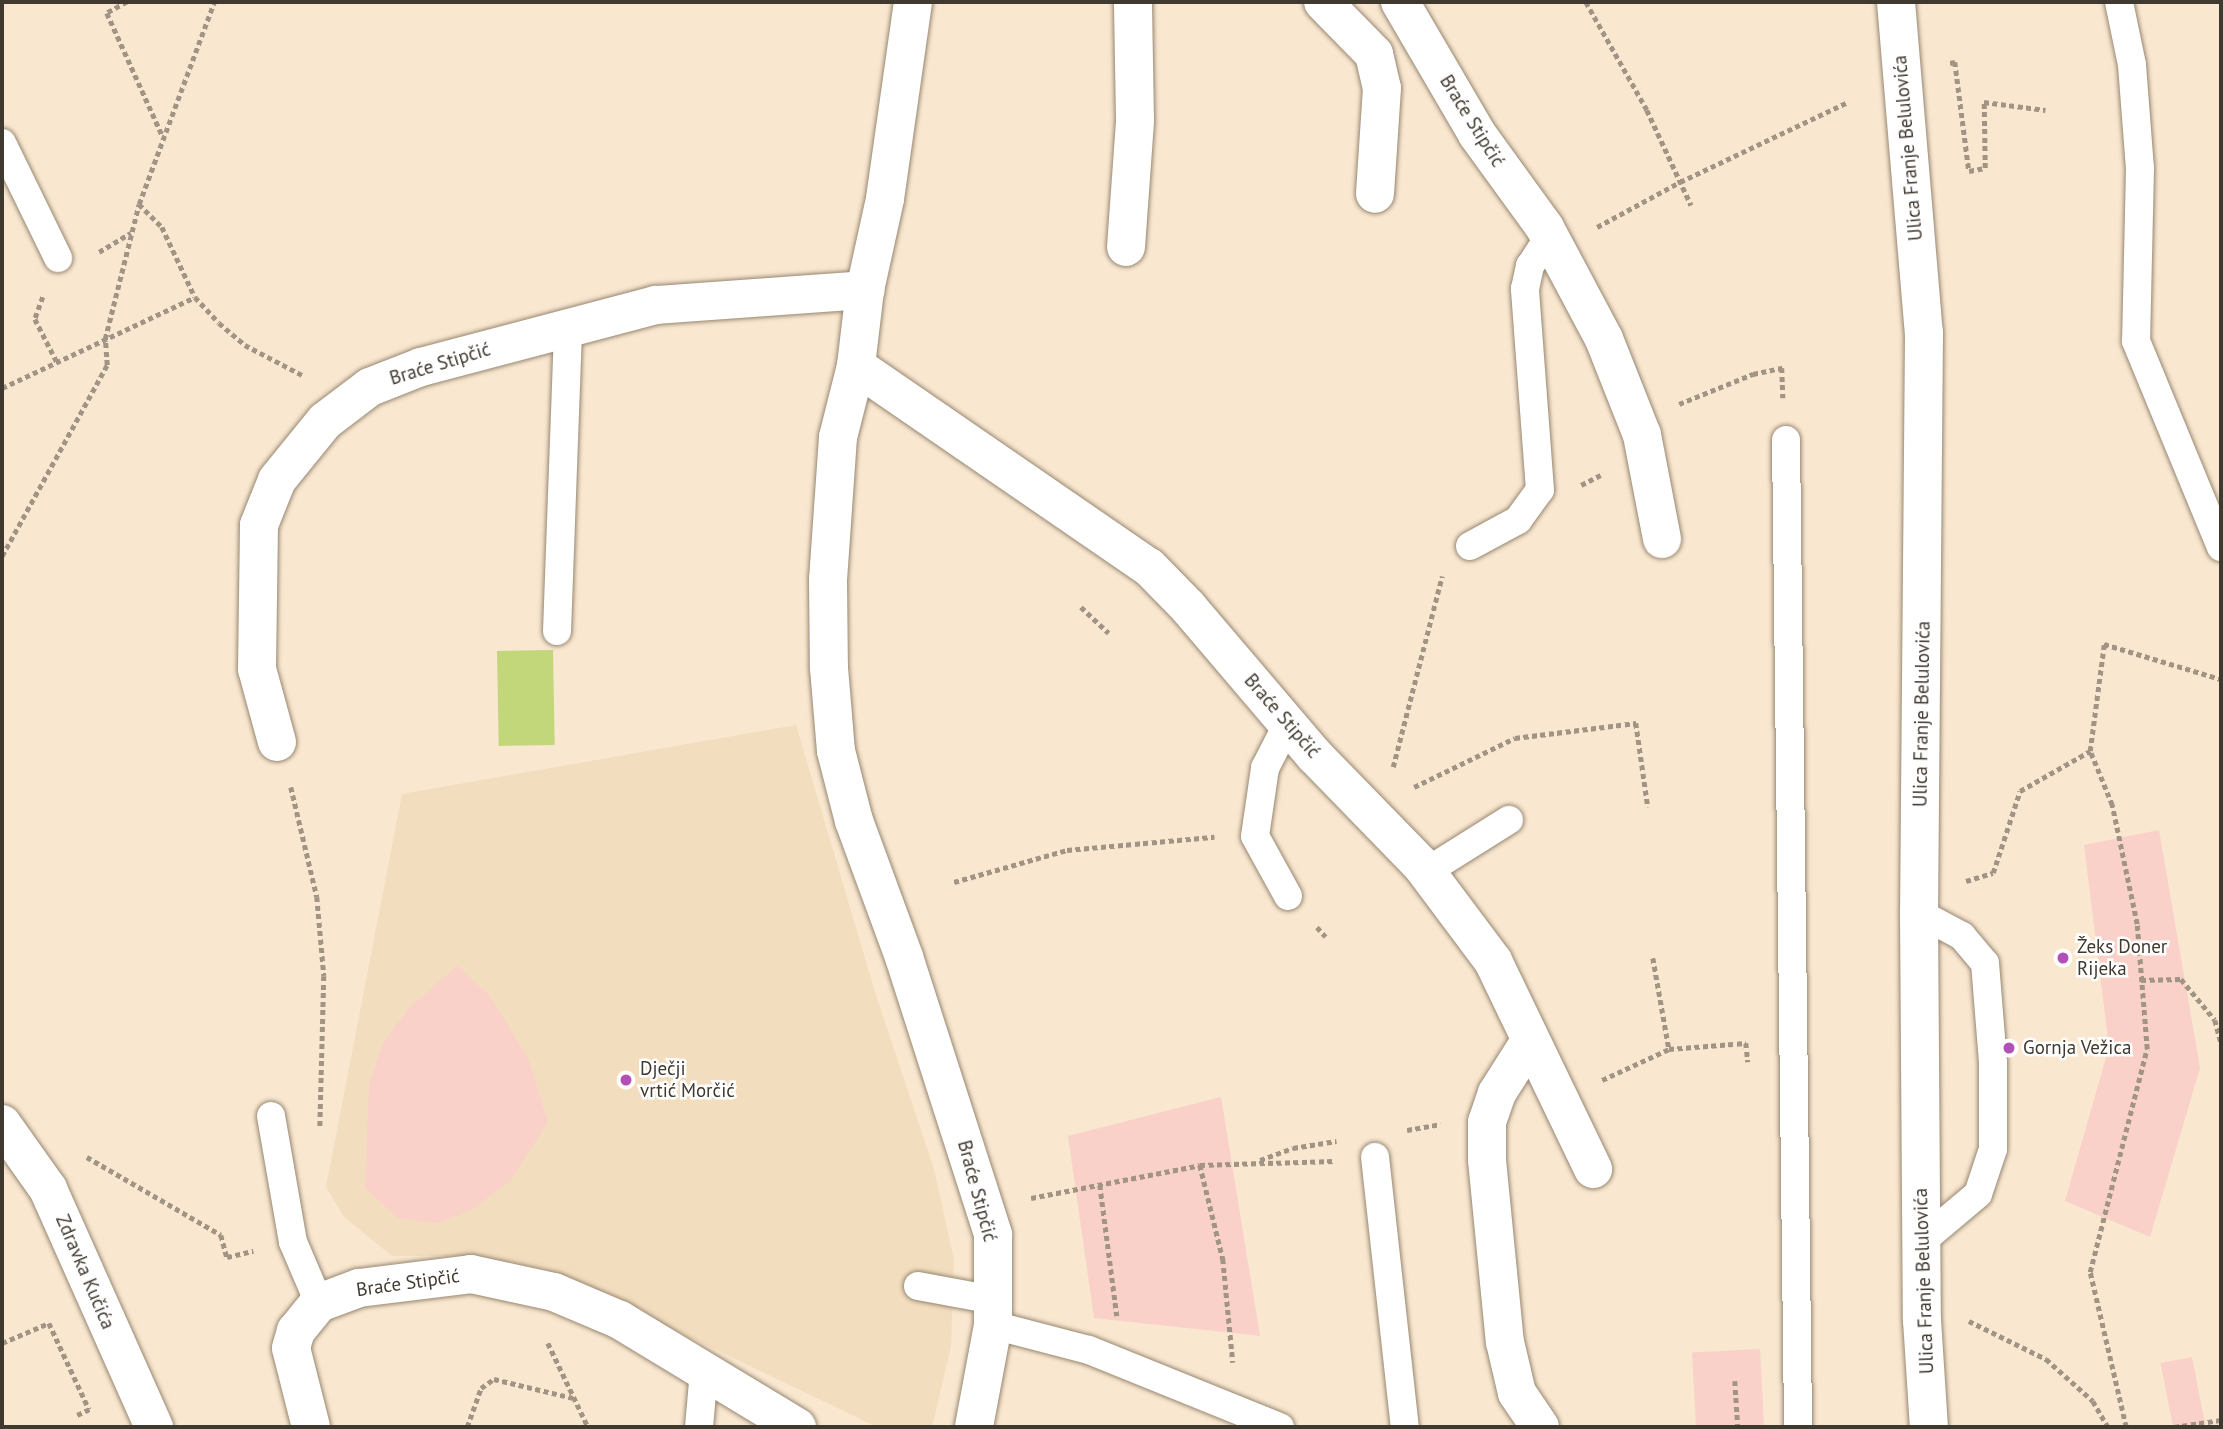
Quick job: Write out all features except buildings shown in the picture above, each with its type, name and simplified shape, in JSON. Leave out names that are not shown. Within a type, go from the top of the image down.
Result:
[{"type":"street","name":"Braće Stipčić","points":[[913,2],[885,199],[865,290],[856,366],[838,437],[828,579],[836,751],[854,821],[904,957],[993,1235],[994,1312],[974,1427]]},
{"type":"street","points":[[1126,247],[1135,120],[1133,2]]},
{"type":"street","points":[[1323,2],[1374,54],[1382,88],[1375,194]]},
{"type":"street","name":"Braće Stipčić","points":[[1400,2],[1478,134],[1549,237],[1604,339],[1642,435],[1662,539]]},
{"type":"street","name":"Ulica Franje Belulovića","points":[[1896,2],[1924,332],[1919,913],[1921,1242],[1929,1427]]},
{"type":"street","name":"Braće Stipčić","points":[[277,742],[257,669],[259,525],[277,480],[324,421],[370,387],[421,367],[656,305],[865,290]]},
{"type":"street","name":"Braće Stipčić","points":[[856,366],[1149,567],[1426,872],[1493,961],[1593,1169]]},
{"type":"street","points":[[1531,1041],[1515,1058],[1497,1093],[1488,1122],[1487,1160],[1505,1342],[1517,1393],[1537,1426]]},
{"type":"street","name":"Zdravka Kučića","points":[[2,1125],[48,1189],[154,1427]]},
{"type":"street","name":"Braće Stipčić","points":[[319,1303],[359,1288],[471,1274],[554,1292],[620,1320],[797,1427]]},
{"type":"street","points":[[311,1427],[291,1348],[296,1331],[319,1303]]},
{"type":"lane","points":[[2119,2],[2132,65],[2140,168],[2136,341],[2221,547]]},
{"type":"lane","points":[[2,143],[58,258]]},
{"type":"lane","points":[[1470,546],[1518,520],[1539,491],[1525,289],[1530,266],[1549,237]]},
{"type":"lane","points":[[557,631],[568,329]]},
{"type":"lane","points":[[1786,440],[1798,1427]]},
{"type":"lane","points":[[1287,896],[1255,836],[1265,768],[1288,723]]},
{"type":"lane","points":[[1426,872],[1509,820]]},
{"type":"lane","points":[[1919,913],[1962,936],[1985,962],[1993,1063],[1993,1149],[1978,1194],[1921,1242]]},
{"type":"lane","points":[[271,1116],[293,1242],[319,1303]]},
{"type":"lane","points":[[1375,1157],[1405,1427]]},
{"type":"lane","points":[[918,1286],[994,1312],[1226,1403],[1280,1427]]},
{"type":"lane","points":[[699,1427],[704,1371]]},
{"type":"path","points":[[127,2],[107,13],[163,137]]},
{"type":"path","points":[[2,555],[107,365],[105,339],[138,204],[214,2]]},
{"type":"path","points":[[1586,2],[1647,110],[1690,205]]},
{"type":"path","points":[[1938,64],[1955,62],[1969,172],[1985,168],[1984,102],[2045,110]]},
{"type":"path","points":[[1592,230],[1680,182],[1848,102]]},
{"type":"path","points":[[138,204],[162,227],[195,297],[245,345],[350,402]]},
{"type":"path","points":[[107,244],[131,233]]},
{"type":"path","points":[[2,388],[195,297]]},
{"type":"path","points":[[35,319],[57,362]]},
{"type":"path","points":[[1684,401],[1753,374]]},
{"type":"path","points":[[1391,776],[1435,596]]},
{"type":"path","points":[[1081,607],[1109,633]]},
{"type":"path","points":[[2126,1427],[2090,1272],[2147,1049],[2137,924],[2112,805],[2090,751],[2104,644],[2221,679]]},
{"type":"path","points":[[1406,791],[1515,738],[1636,723],[1648,807]]},
{"type":"path","points":[[277,742],[306,837],[317,897],[324,976],[318,1065],[320,1142]]},
{"type":"path","points":[[1962,882],[1993,873],[2020,791],[2090,751]]},
{"type":"path","points":[[954,882],[1067,850],[1229,836]]},
{"type":"path","points":[[1653,958],[1670,1049]]},
{"type":"path","points":[[2141,980],[2181,979],[2218,1019],[2221,1042]]},
{"type":"path","points":[[1596,1083],[1670,1049],[1746,1043],[1748,1068]]},
{"type":"path","points":[[33,1165],[68,1146],[221,1235],[227,1257]]},
{"type":"path","points":[[1200,1165],[1223,1259],[1234,1358],[1226,1403]]},
{"type":"path","points":[[1023,1199],[1200,1165],[1299,1165]]},
{"type":"path","points":[[1100,1185],[1123,1363]]},
{"type":"path","points":[[520,1285],[588,1427]]},
{"type":"path","points":[[1965,1320],[2046,1359],[2093,1401],[2108,1427]]},
{"type":"path","points":[[2,1343],[49,1322],[89,1409]]},
{"type":"path","points":[[467,1427],[481,1388],[494,1379],[574,1398]]},
{"type":"path","points":[[1735,1381],[1738,1427]]},
{"type":"path","points":[[2174,1427],[2221,1420]]},
{"type":"shaded area","points":[[553,650],[555,745],[499,746],[497,651]]},
{"type":"shaded area","name":"Dječji vrtić Morčić","points":[[796,725],[875,992],[934,1169],[954,1260],[951,1347],[932,1427],[877,1427],[548,1269],[476,1256],[392,1256],[344,1217],[326,1187],[402,794]]},
{"type":"shaded area","points":[[2159,830],[2200,1068],[2150,1237],[2065,1201],[2109,1047],[2084,845]]},
{"type":"shaded area","points":[[457,966],[489,995],[528,1058],[548,1122],[510,1181],[473,1209],[438,1223],[398,1218],[365,1188],[369,1085],[383,1043],[409,1008]]},
{"type":"shaded area","points":[[1221,1097],[1260,1336],[1094,1318],[1068,1136]]},
{"type":"shaded area","points":[[1760,1349],[1764,1427],[1696,1427],[1692,1353]]},
{"type":"shaded area","points":[[2192,1357],[2206,1427],[2173,1427],[2161,1363]]},
{"type":"place","name":"Žeks Doner Rijeka","points":[[2063,958]]},
{"type":"place","name":"Gornja Vežica","points":[[2009,1048]]},
{"type":"place","name":"Dječji vrtić Morčić","points":[[626,1080]]}]
